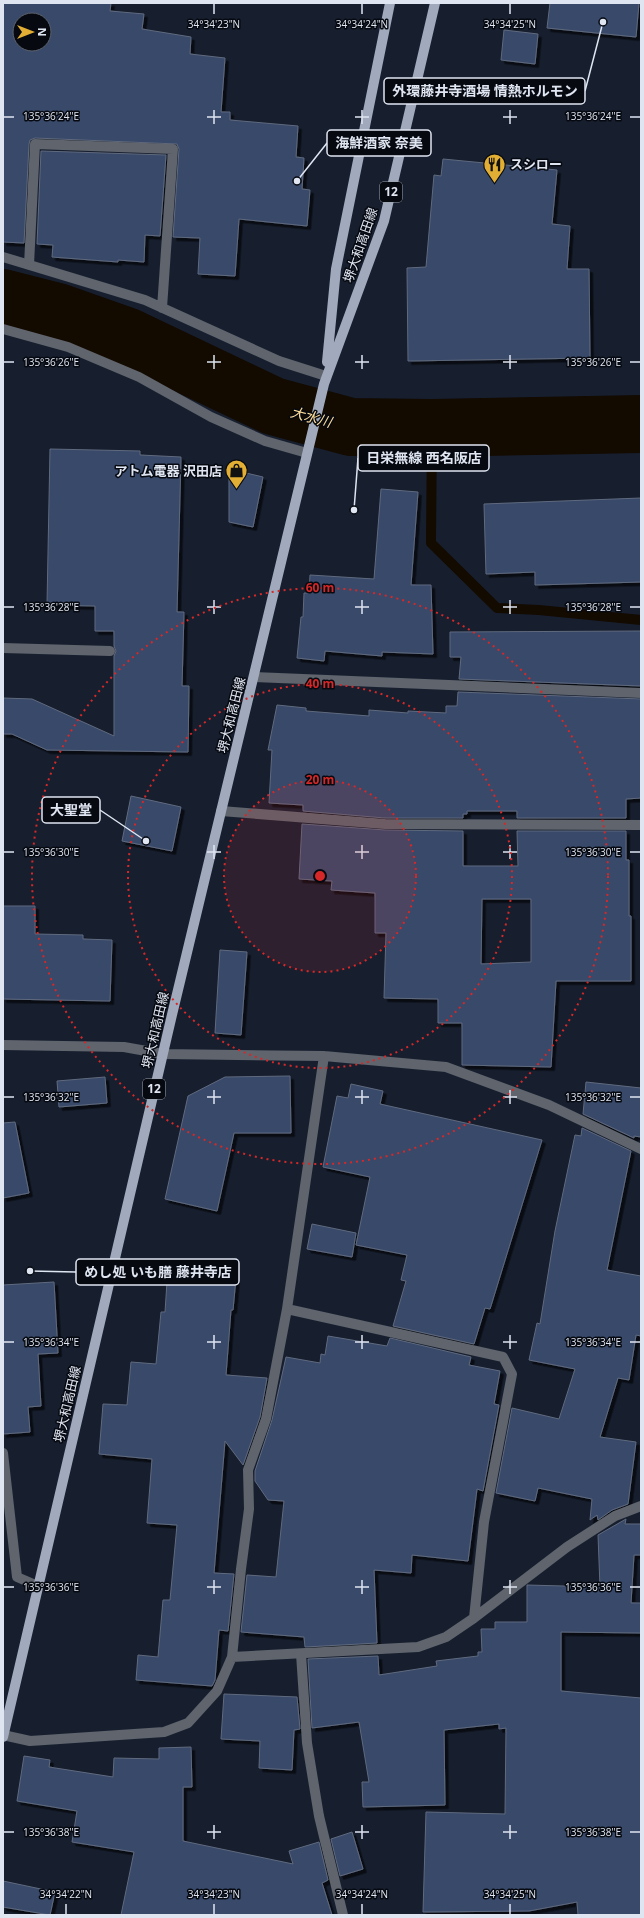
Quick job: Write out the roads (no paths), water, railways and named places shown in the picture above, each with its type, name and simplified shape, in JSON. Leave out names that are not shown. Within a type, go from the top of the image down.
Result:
[{"type":"main road","name":"堺大和高田線","points":[[325,380],[336,269],[390,3]]},
{"type":"main road","name":"堺大和高田線","points":[[3,1736],[220,810],[254,677],[325,380],[384,221],[435,3]]},
{"type":"street","points":[[29,265],[36,144],[172,149],[162,308]]},
{"type":"street","points":[[3,257],[145,300],[279,361],[325,380]]},
{"type":"street","points":[[3,329],[68,347],[140,377],[212,417],[265,441],[308,453]]},
{"type":"street","points":[[3,648],[110,651]]},
{"type":"street","points":[[254,677],[641,693]]},
{"type":"street","points":[[220,810],[385,824],[641,825]]},
{"type":"street","points":[[3,1044],[124,1047],[163,1054],[324,1056],[446,1067],[548,1105],[641,1149]]},
{"type":"street","points":[[3,1736],[30,1741],[164,1732],[188,1723],[217,1691],[232,1657],[249,1509],[248,1470],[266,1419],[287,1310],[324,1056]]},
{"type":"street","points":[[287,1310],[503,1357],[512,1374],[484,1522],[474,1618]]},
{"type":"street","points":[[3,1453],[17,1577],[38,1586]]},
{"type":"street","points":[[232,1657],[418,1647],[446,1637],[474,1618],[567,1547],[615,1516],[641,1506]]},
{"type":"street","points":[[300,1654],[307,1743],[315,1794],[343,1915]]},
{"type":"waterway","name":"大水川","points":[[3,298],[58,312],[126,336],[273,406],[351,427],[432,428],[641,424]]},
{"type":"waterway","points":[[432,428],[431,543],[497,608],[539,610],[641,620]]},
{"type":"place","name":"外環藤井寺酒場 情熱ホルモン","points":[[603,22]]},
{"type":"place","name":"海鮮酒家 奈美","points":[[297,181]]},
{"type":"place","name":"スシロー","points":[[495,184]]},
{"type":"place","name":"アトム電器 沢田店","points":[[237,490]]},
{"type":"place","name":"日栄無線 西名阪店","points":[[354,510]]},
{"type":"place","name":"大聖堂","points":[[146,841]]},
{"type":"place","name":"めし処 いも膳 藤井寺店","points":[[30,1271]]}]
